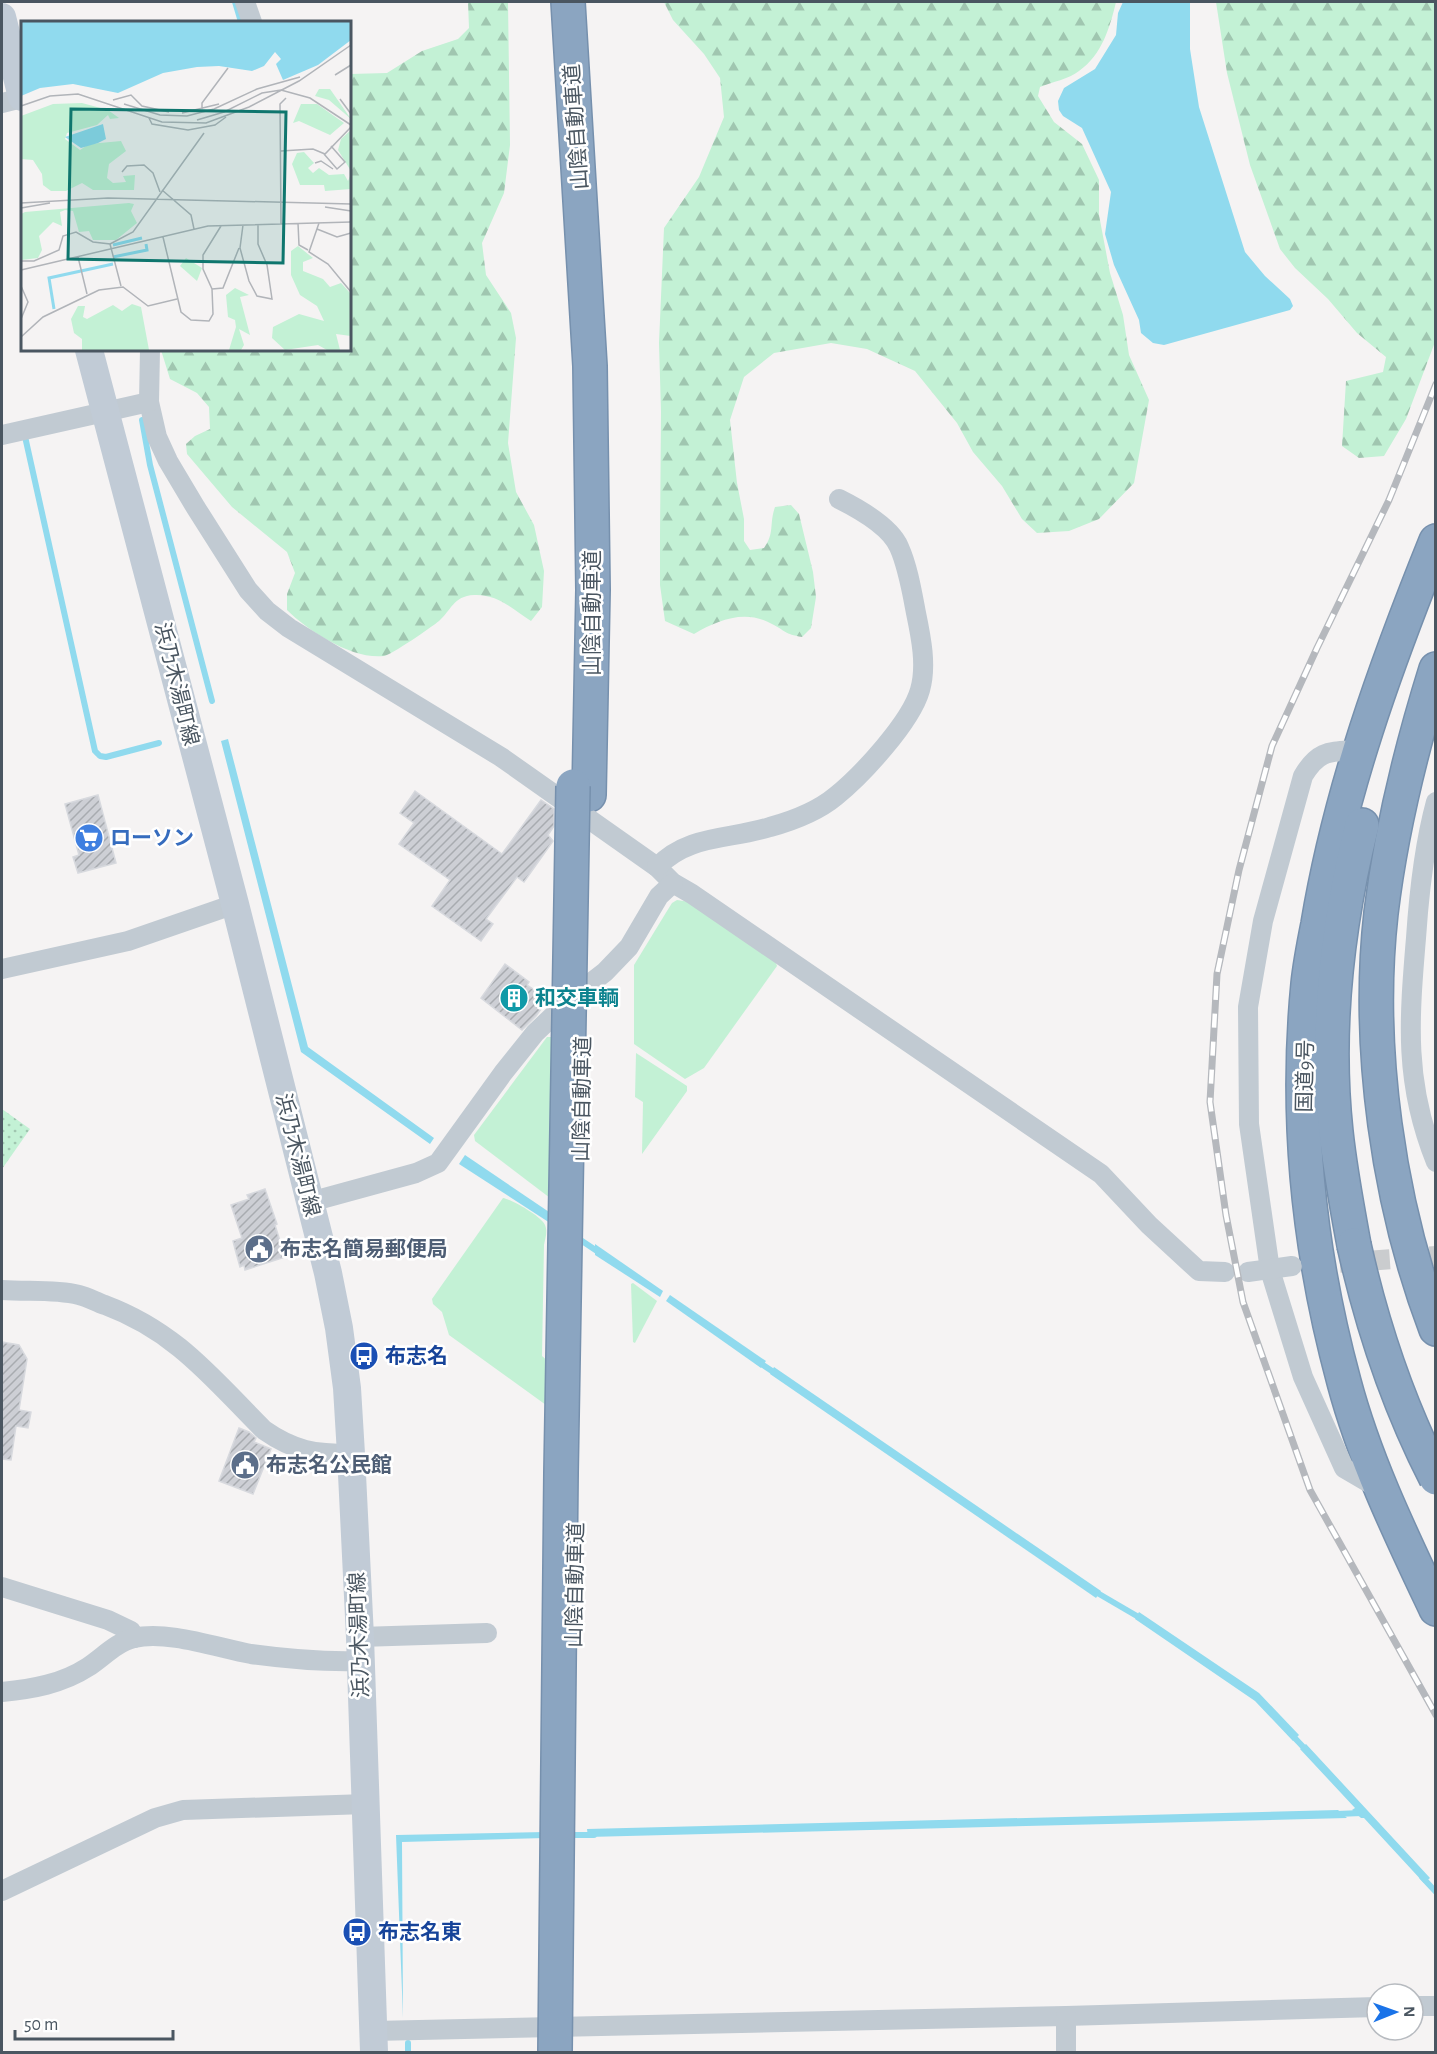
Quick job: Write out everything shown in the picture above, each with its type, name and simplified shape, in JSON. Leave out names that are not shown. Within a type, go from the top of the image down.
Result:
[{"type":"highway","name":"山陰自動車道","points":[[550,2],[568,362],[581,791],[581,1112],[570,2052]]},
{"type":"highway","name":"山陰自動車道","points":[[555,2052],[562,1461],[581,791],[593,590],[590,366],[568,2]]},
{"type":"highway","name":"国道9号","points":[[1436,541],[1406,614],[1359,750],[1326,871],[1308,983],[1304,1073],[1305,1154],[1311,1220],[1323,1295],[1344,1384],[1380,1489],[1436,1609]]},
{"type":"highway","points":[[1436,590],[1392,719],[1353,857],[1335,966],[1332,1020],[1336,1131],[1363,1244],[1384,1296],[1401,1352],[1436,1436]]},
{"type":"highway","points":[[1436,645],[1408,725],[1371,858],[1353,966],[1350,1021],[1352,1077],[1363,1186],[1366,1299],[1404,1408],[1436,1478]]},
{"type":"highway","points":[[1436,669],[1404,783],[1390,849],[1381,914],[1377,980],[1377,1046],[1383,1113],[1410,1250],[1436,1329]]},
{"type":"main road","points":[[2,17],[21,94]]},
{"type":"main road","name":"浜乃木湯町線","points":[[89,351],[235,904],[328,1273],[339,1328],[347,1388],[351,1454],[366,1804],[373,2042]]},
{"type":"street","points":[[245,2],[252,21]]},
{"type":"street","points":[[2,103],[21,98]]},
{"type":"street","points":[[150,351],[149,402],[157,437],[168,461],[248,590],[267,611],[289,628],[501,757],[657,867],[673,883],[1101,1174],[1149,1225],[1199,1271],[1225,1272]]},
{"type":"street","points":[[17,431],[149,402]]},
{"type":"street","points":[[657,867],[668,855],[680,848],[699,841],[768,828],[813,810],[835,797],[892,738],[911,711],[920,689],[923,670],[922,653],[914,604],[899,547],[893,537],[864,512],[840,500]]},
{"type":"street","points":[[1359,750],[1325,753],[1312,761],[1303,776],[1263,921],[1248,1007],[1249,1124],[1270,1270],[1303,1377],[1344,1468],[1380,1489]]},
{"type":"street","points":[[1436,802],[1419,893],[1409,1014],[1413,1083],[1428,1143],[1436,1162]]},
{"type":"street","points":[[310,1202],[416,1173],[438,1163],[535,1033],[574,996],[605,972],[628,946],[659,896],[673,883]]},
{"type":"street","points":[[2,969],[128,941],[235,904]]},
{"type":"street","points":[[1248,1272],[1292,1266]]},
{"type":"street","points":[[2,1290],[80,1295],[132,1316],[177,1344],[264,1430],[280,1441],[308,1452],[351,1454]]},
{"type":"street","points":[[2,1587],[108,1620],[131,1632],[134,1638]]},
{"type":"street","points":[[2,1692],[52,1684],[72,1676],[134,1638],[181,1639],[250,1653],[302,1660],[360,1649],[487,1633]]},
{"type":"street","points":[[2,1891],[130,1828],[170,1812],[366,1804]]},
{"type":"street","points":[[373,2042],[1365,2007]]},
{"type":"street","points":[[1066,2016],[1066,2052]]},
{"type":"green space","points":[[468,2],[508,2],[510,145],[504,193],[482,243],[486,275],[511,313],[516,338],[508,443],[516,492],[534,525],[544,571],[542,607],[531,621],[498,600],[483,595],[467,596],[457,601],[435,624],[403,646],[384,656],[372,656],[345,649],[319,635],[287,610],[287,594],[295,573],[287,552],[232,507],[187,454],[186,444],[195,436],[210,429],[209,407],[197,393],[170,379],[161,351],[351,351],[351,74],[387,73],[422,51],[458,39],[469,28]]},
{"type":"green space","points":[[664,2],[1116,2],[1108,31],[1094,57],[1075,74],[1040,87],[1038,96],[1054,122],[1082,144],[1099,180],[1099,215],[1110,273],[1123,315],[1129,355],[1149,400],[1134,483],[1099,519],[1069,531],[1037,533],[1022,519],[1002,486],[973,452],[957,423],[915,371],[867,349],[831,343],[774,353],[744,377],[730,420],[737,483],[744,519],[744,541],[750,550],[764,548],[770,538],[775,507],[791,505],[799,514],[813,572],[816,597],[811,628],[802,637],[762,620],[742,617],[713,624],[694,634],[665,621],[660,585],[659,343],[664,228],[699,177],[724,117],[720,78],[704,54],[673,20]]},
{"type":"green space","points":[[1216,2],[1435,2],[1435,342],[1406,419],[1384,456],[1359,458],[1342,446],[1346,381],[1383,372],[1386,357],[1357,333],[1280,249],[1250,165],[1227,73]]},
{"type":"green space","points":[[677,900],[690,902],[775,960],[777,966],[704,1068],[685,1079],[634,1044],[634,965],[672,903]]},
{"type":"green space","points":[[547,1037],[557,1037],[554,1201],[475,1141],[474,1135]]},
{"type":"green space","points":[[636,1053],[687,1086],[687,1091],[642,1154],[643,1102],[635,1097]]},
{"type":"green space","points":[[2,1109],[30,1129],[2,1169]]},
{"type":"green space","points":[[503,1198],[533,1213],[546,1228],[542,1356],[550,1363],[546,1405],[449,1335],[442,1312],[433,1304],[432,1299]]},
{"type":"green space","points":[[633,1283],[657,1301],[635,1343],[633,1342],[631,1284]]},
{"type":"water","points":[[1123,2],[1190,2],[1190,49],[1199,107],[1245,252],[1265,276],[1290,299],[1293,306],[1290,310],[1164,345],[1153,343],[1141,333],[1139,320],[1114,265],[1105,234],[1111,192],[1082,128],[1063,116],[1059,110],[1058,101],[1064,88],[1095,69],[1116,35],[1118,13]]},
{"type":"water","points":[[228,739],[308,1047],[434,1138],[430,1144],[301,1052],[221,741]]},
{"type":"water","points":[[465,1155],[555,1216],[550,1223],[459,1164]]},
{"type":"water","points":[[595,1244],[663,1291],[660,1297],[595,1255]]},
{"type":"water","points":[[670,1295],[766,1361],[761,1368],[666,1301]]},
{"type":"water","points":[[774,1367],[1101,1591],[1096,1598],[770,1374]]},
{"type":"water","points":[[1139,1612],[1259,1693],[1299,1735],[1293,1741],[1255,1701],[1135,1619]]},
{"type":"water","points":[[1306,1744],[1430,1878],[1424,1883],[1364,1818],[1352,1810],[1355,1808],[1300,1749]]},
{"type":"water","points":[[1338,1810],[1347,1818],[588,1837],[587,1829]]},
{"type":"water","points":[[545,1832],[545,1838],[402,1842],[403,2018],[396,1835]]},
{"type":"building","points":[[415,791],[502,854],[541,800],[554,809],[554,826],[548,835],[553,841],[524,882],[517,877],[486,919],[493,924],[481,941],[432,906],[450,880],[399,844],[414,823],[400,813]]},
{"type":"building","points":[[98,795],[116,863],[78,873],[73,857],[79,855],[65,804]]},
{"type":"building","name":"和交車輌","points":[[505,964],[529,982],[527,985],[548,999],[522,1030],[481,998]]},
{"type":"building","points":[[265,1189],[285,1257],[245,1270],[244,1265],[240,1267],[233,1241],[242,1238],[231,1205],[249,1199],[247,1195]]},
{"type":"building","points":[[2,1342],[19,1345],[27,1359],[19,1410],[31,1412],[28,1428],[16,1426],[11,1460],[2,1459]]},
{"type":"building","name":"布志名公民館","points":[[239,1428],[256,1438],[254,1442],[271,1449],[253,1494],[219,1481]]},
{"type":"waterway","points":[[235,2],[241,21]]},
{"type":"waterway","points":[[142,420],[150,465],[212,701]]},
{"type":"waterway","points":[[24,432],[95,751],[100,756],[106,757],[159,743]]},
{"type":"waterway","points":[[576,1237],[600,1253]]},
{"type":"waterway","points":[[757,1361],[778,1375]]},
{"type":"waterway","points":[[1094,1591],[1142,1619]]},
{"type":"waterway","points":[[1290,1733],[1308,1752]]},
{"type":"waterway","points":[[1336,1814],[1362,1813]]},
{"type":"waterway","points":[[566,1835],[594,1835]]},
{"type":"waterway","points":[[1422,1877],[1436,1892]]},
{"type":"waterway","points":[[408,2043],[408,2052]]},
{"type":"tunnel","points":[[1310,1265],[1436,1256]]},
{"type":"railway","points":[[1436,384],[1389,500],[1272,746],[1239,870],[1217,974],[1210,1102],[1226,1215],[1243,1302],[1310,1490],[1436,1715]]},
{"type":"place","name":"ローソン","points":[[89,838]]},
{"type":"place","name":"和交車輌","points":[[514,998]]},
{"type":"place","name":"布志名簡易郵便局","points":[[259,1249]]},
{"type":"place","name":"布志名","points":[[364,1356]]},
{"type":"place","name":"布志名公民館","points":[[245,1465]]},
{"type":"place","name":"布志名東","points":[[357,1932]]}]
